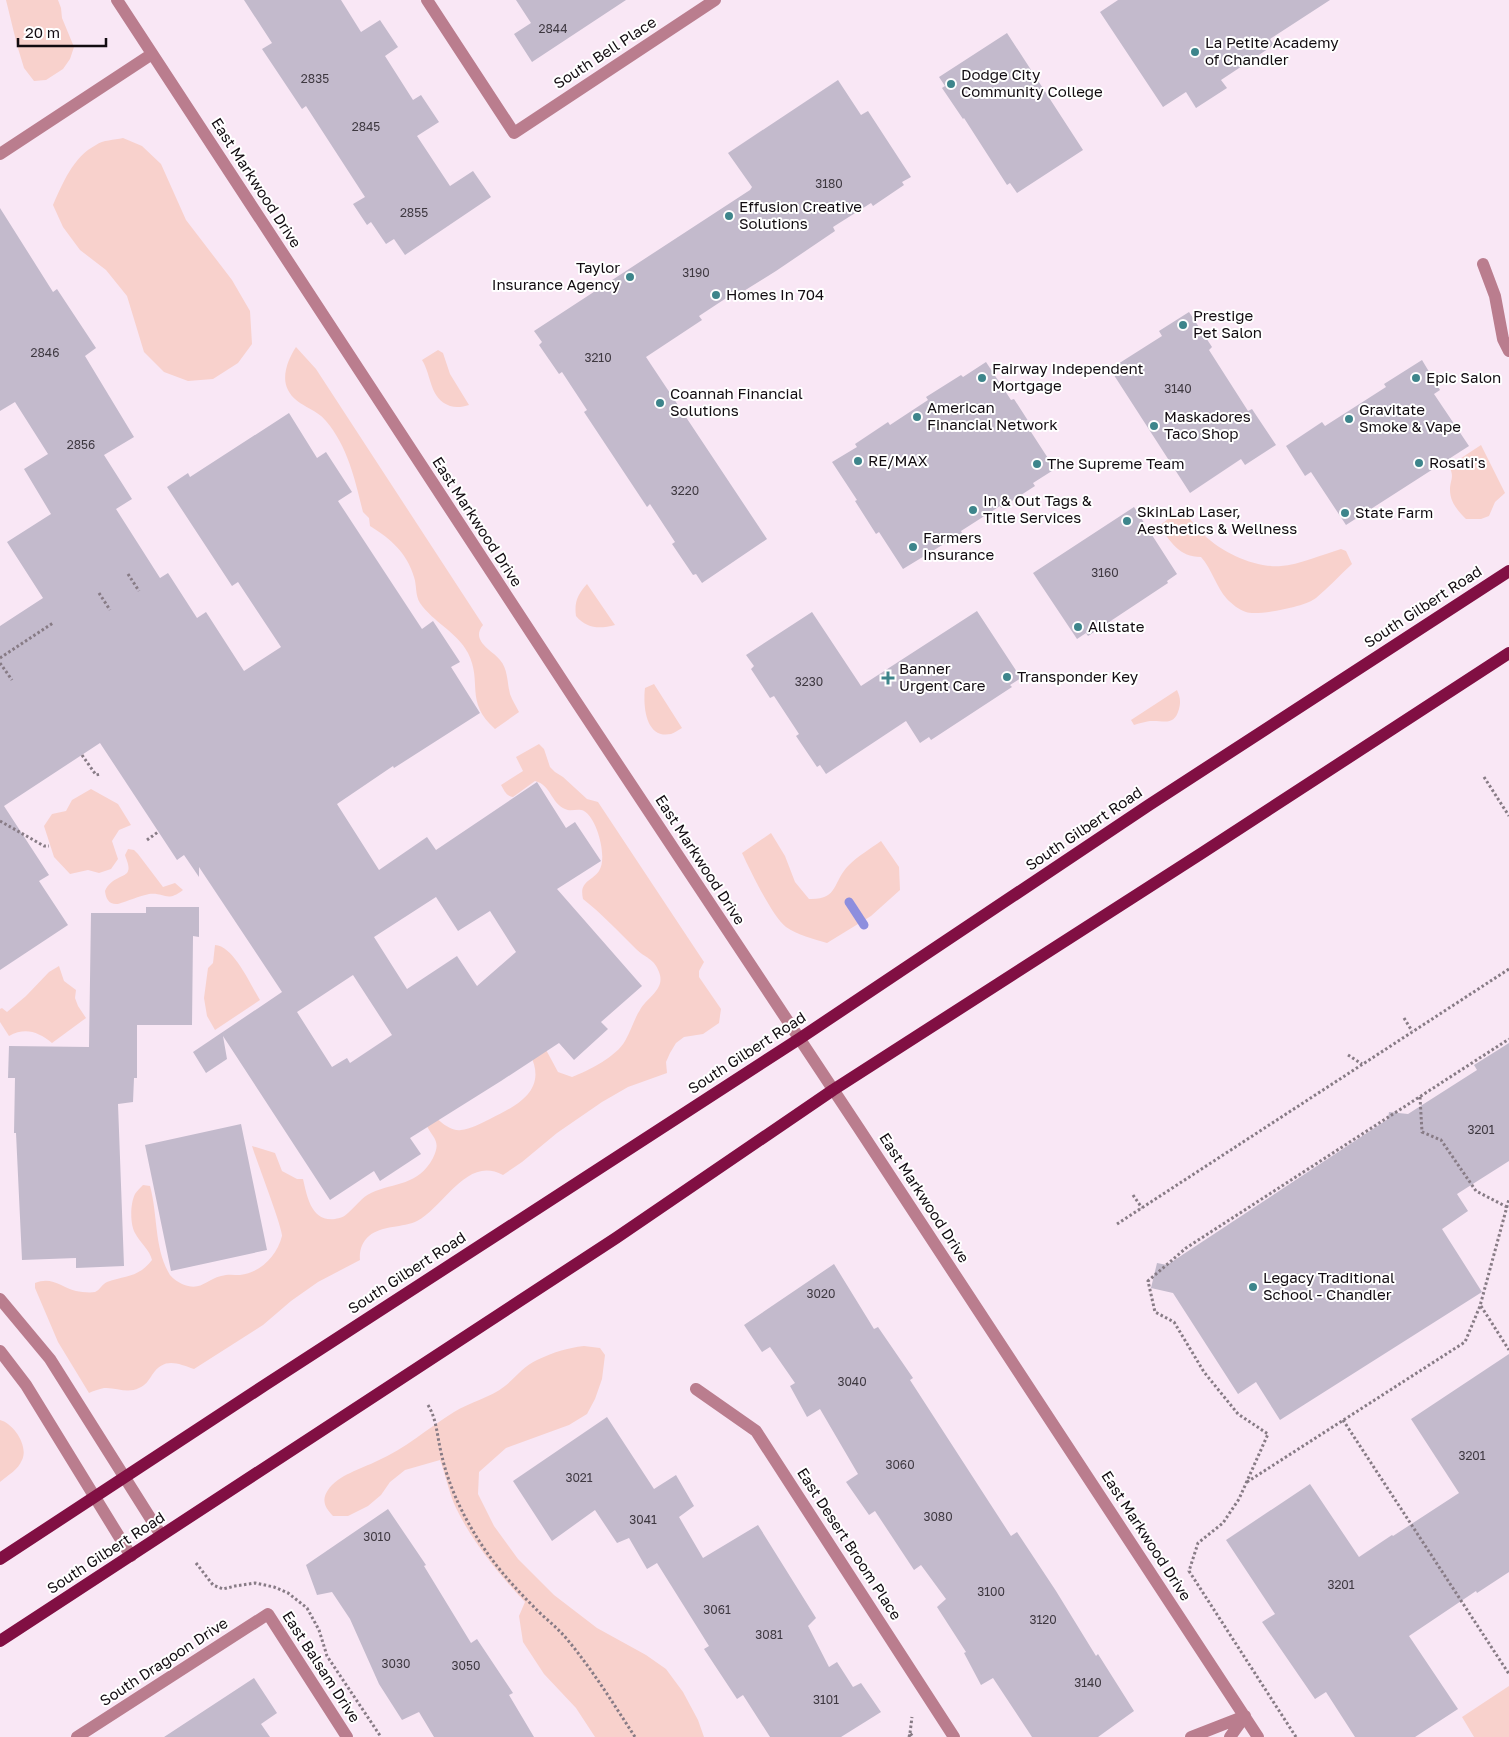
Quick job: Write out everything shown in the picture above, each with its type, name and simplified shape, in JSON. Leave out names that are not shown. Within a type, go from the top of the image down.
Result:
[{"type":"main road","name":"South Gilbert Road","points":[[0,1559],[273,1379],[799,1039],[1149,805],[1509,571]]},
{"type":"main road","name":"South Gilbert Road","points":[[0,1641],[616,1238],[833,1090],[1509,653]]},
{"type":"street","name":"East Markwood Drive","points":[[117,0],[1258,1737]]},
{"type":"street","name":"South Bell Place","points":[[427,0],[514,133],[715,0]]},
{"type":"street","points":[[0,154],[152,54]]},
{"type":"street","points":[[1483,264],[1495,296],[1503,338],[1509,351]]},
{"type":"street","points":[[0,1299],[50,1359],[161,1536]]},
{"type":"street","points":[[0,1350],[26,1385],[131,1556]]},
{"type":"street","name":"East Desert Broom Place","points":[[696,1388],[756,1431],[954,1737]]},
{"type":"street","name":"South Dragoon Drive","points":[[77,1737],[268,1614]]},
{"type":"street","name":"East Balsam Drive","points":[[268,1614],[347,1737]]},
{"type":"street","points":[[1191,1737],[1245,1716]]},
{"type":"street","points":[[1230,1737],[1245,1716]]},
{"type":"path","points":[[128,574],[139,591]]},
{"type":"path","points":[[99,593],[110,610]]},
{"type":"path","points":[[0,658],[53,623]]},
{"type":"path","points":[[0,663],[12,680]]},
{"type":"path","points":[[82,754],[96,775],[101,774]]},
{"type":"path","points":[[1484,777],[1509,816]]},
{"type":"path","points":[[0,821],[44,846],[49,846]]},
{"type":"path","points":[[148,840],[158,832]]},
{"type":"path","points":[[1118,1224],[1509,969]]},
{"type":"path","points":[[1404,1018],[1412,1031]]},
{"type":"path","points":[[1296,1737],[1188,1571],[1198,1543],[1223,1523],[1239,1499],[1268,1434],[1238,1414],[1204,1372],[1174,1322],[1155,1312],[1148,1281],[1186,1248],[1509,1039]]},
{"type":"path","points":[[1348,1054],[1362,1064]]},
{"type":"path","points":[[1420,1097],[1422,1132],[1441,1140],[1476,1191],[1507,1207]]},
{"type":"path","points":[[1132,1195],[1142,1208]]},
{"type":"path","points":[[1246,1482],[1466,1342],[1480,1306],[1509,1199]]},
{"type":"path","points":[[1480,1306],[1509,1350]]},
{"type":"path","points":[[428,1405],[435,1421],[441,1452],[449,1478],[460,1507],[475,1534],[509,1581],[564,1636],[590,1667],[635,1737]]},
{"type":"path","points":[[1343,1420],[1509,1674]]},
{"type":"path","points":[[911,1736],[912,1717]]},
{"type":"shaded area","points":[[6,0],[58,0],[62,18],[74,47],[70,59],[63,69],[46,80],[34,81],[24,68]]},
{"type":"shaded area","points":[[123,138],[142,146],[161,164],[186,220],[232,280],[250,311],[252,344],[238,363],[213,379],[188,381],[164,372],[144,352],[127,296],[106,270],[80,250],[63,227],[53,205],[70,171],[81,156],[99,143]]},
{"type":"shaded area","points":[[296,347],[316,369],[483,625],[479,636],[484,645],[503,664],[510,694],[519,712],[495,729],[480,710],[472,664],[468,653],[458,639],[431,616],[420,603],[411,568],[403,554],[385,536],[370,526],[369,518],[363,512],[350,464],[334,431],[322,417],[296,400],[288,390],[285,379],[286,368]]},
{"type":"shaded area","points":[[438,350],[443,353],[450,374],[469,405],[460,407],[450,406],[438,398],[422,360]]},
{"type":"shaded area","points":[[1481,445],[1505,493],[1495,502],[1489,516],[1481,519],[1466,519],[1457,509],[1451,498],[1452,476],[1449,466]]},
{"type":"shaded area","points":[[1181,509],[1212,542],[1220,548],[1250,562],[1271,566],[1288,565],[1341,549],[1346,551],[1352,564],[1316,598],[1302,605],[1270,612],[1246,612],[1233,605],[1227,599],[1201,557],[1187,554],[1176,548],[1159,526]]},
{"type":"shaded area","points":[[587,584],[615,625],[604,627],[589,626],[576,616],[577,598]]},
{"type":"shaded area","points":[[654,684],[682,728],[671,734],[662,734],[656,731],[651,726],[645,711],[645,688]]},
{"type":"shaded area","points":[[1177,690],[1180,704],[1177,715],[1174,718],[1168,721],[1150,721],[1134,725],[1131,720]]},
{"type":"shaded area","points":[[539,744],[544,749],[550,767],[555,772],[587,799],[598,802],[704,962],[699,971],[699,977],[721,1009],[719,1023],[703,1034],[684,1037],[676,1043],[666,1062],[667,1073],[628,1087],[602,1102],[557,1133],[503,1175],[490,1171],[478,1172],[467,1177],[457,1185],[417,1221],[374,1232],[363,1244],[360,1260],[318,1282],[291,1301],[263,1325],[194,1369],[171,1363],[166,1364],[157,1369],[147,1383],[135,1390],[104,1388],[89,1393],[58,1342],[35,1288],[35,1283],[51,1281],[76,1291],[95,1292],[107,1282],[137,1273],[147,1266],[152,1260],[151,1256],[135,1233],[131,1219],[133,1198],[143,1185],[150,1186],[161,1254],[170,1275],[174,1279],[182,1284],[194,1287],[221,1276],[247,1274],[261,1267],[272,1257],[282,1236],[252,1146],[275,1153],[282,1171],[297,1179],[303,1179],[306,1193],[315,1212],[327,1219],[339,1218],[368,1195],[380,1189],[405,1182],[420,1174],[427,1167],[437,1147],[425,1122],[426,1109],[451,1129],[461,1130],[472,1127],[511,1108],[527,1095],[533,1087],[535,1077],[535,1067],[530,1054],[544,1046],[558,1072],[572,1077],[594,1067],[621,1047],[643,1005],[658,988],[660,983],[659,972],[652,961],[636,949],[583,899],[584,885],[599,871],[602,857],[600,839],[589,815],[582,810],[567,810],[560,806],[544,786],[535,781],[513,797],[504,791],[501,785],[523,771],[516,757]]},
{"type":"shaded area","points":[[91,789],[118,804],[131,825],[119,830],[112,841],[118,859],[111,869],[99,873],[88,870],[70,874],[54,857],[44,826],[52,814],[66,811],[72,800]]},
{"type":"shaded area","points":[[771,833],[785,856],[795,882],[809,899],[819,899],[830,893],[849,865],[881,841],[899,867],[900,890],[871,916],[827,943],[795,932],[786,927],[774,913],[742,853]]},
{"type":"shaded area","points":[[128,849],[134,850],[138,854],[163,887],[175,883],[183,890],[173,896],[149,894],[118,904],[110,902],[105,891],[111,883],[127,873],[129,867],[125,855]]},
{"type":"shaded area","points":[[215,945],[222,947],[235,959],[260,1000],[215,1030],[207,1016],[204,998],[208,968],[213,963]]},
{"type":"shaded area","points":[[59,966],[64,981],[76,990],[75,998],[86,1018],[52,1043],[42,1036],[26,1031],[9,1036],[0,1022],[0,1009],[2,1008],[7,1012],[26,996],[49,972]]},
{"type":"shaded area","points":[[584,1346],[600,1348],[605,1355],[602,1379],[587,1414],[569,1425],[506,1448],[479,1472],[478,1494],[494,1526],[518,1559],[554,1595],[597,1628],[646,1655],[666,1669],[683,1692],[698,1720],[704,1737],[595,1737],[576,1708],[544,1674],[523,1642],[519,1616],[525,1602],[496,1569],[470,1534],[454,1502],[440,1460],[405,1470],[390,1482],[381,1495],[368,1506],[348,1516],[333,1516],[324,1501],[328,1490],[338,1480],[387,1456],[454,1412],[499,1390],[532,1362],[560,1351]]},
{"type":"shaded area","points":[[0,1420],[15,1430],[22,1442],[24,1454],[18,1467],[0,1482]]},
{"type":"shaded area","points":[[1509,1686],[1509,1737],[1474,1737],[1462,1717]]},
{"type":"building","points":[[244,0],[341,0],[361,32],[380,20],[398,47],[385,56],[413,100],[421,95],[439,122],[417,136],[450,186],[473,171],[491,197],[405,255],[394,239],[386,244],[371,222],[367,225],[353,204],[365,197],[306,106],[302,109],[262,49],[272,43]]},
{"type":"building","points":[[516,0],[626,0],[532,62],[514,34],[531,23]]},
{"type":"building","name":"La Petite Academy of Chandler","points":[[1118,0],[1330,0],[1270,39],[1274,45],[1221,80],[1227,88],[1196,108],[1186,92],[1163,107],[1100,12]]},
{"type":"building","points":[[1007,33],[1083,150],[1017,193],[1010,183],[1007,185],[964,118],[942,88],[945,86],[939,77]]},
{"type":"building","points":[[838,80],[861,115],[868,111],[911,177],[902,182],[904,185],[873,206],[871,203],[833,227],[835,231],[776,271],[739,294],[737,291],[699,316],[702,320],[646,357],[767,539],[702,583],[696,574],[693,575],[672,544],[675,542],[650,504],[647,507],[584,412],[587,410],[562,372],[559,374],[539,345],[542,342],[534,331],[750,190],[752,187],[728,153]]},
{"type":"building","points":[[0,208],[53,292],[57,289],[96,348],[85,356],[134,437],[104,455],[132,499],[116,509],[160,578],[168,573],[197,618],[206,612],[244,671],[281,647],[238,582],[232,586],[167,487],[188,473],[190,477],[289,413],[317,458],[326,452],[352,492],[338,501],[422,629],[433,621],[460,662],[451,667],[480,713],[394,768],[393,766],[337,804],[379,870],[427,837],[436,850],[537,782],[566,828],[575,822],[601,861],[557,889],[642,986],[601,1022],[608,1029],[574,1060],[559,1043],[410,1138],[421,1154],[380,1181],[374,1171],[330,1200],[223,1036],[227,1059],[206,1073],[193,1052],[282,992],[199,867],[199,877],[184,855],[177,860],[100,743],[4,806],[49,875],[39,881],[68,925],[0,970],[0,626],[43,598],[7,542],[51,514],[24,469],[48,454],[15,402],[0,411]],"holes":[[[436,897],[458,931],[490,911],[516,952],[477,986],[457,956],[407,989],[374,937]],[[353,975],[392,1035],[350,1063],[347,1058],[332,1067],[297,1012]]]},
{"type":"building","points":[[1189,312],[1212,347],[1209,350],[1248,411],[1252,409],[1276,445],[1245,465],[1241,459],[1190,493],[1110,369],[1162,336],[1159,331]]},
{"type":"building","points":[[1422,360],[1440,390],[1434,394],[1469,446],[1346,525],[1311,472],[1305,476],[1286,446],[1322,422],[1325,426],[1386,387],[1384,384]]},
{"type":"building","points":[[986,362],[1011,400],[1014,399],[1034,430],[1031,432],[1055,469],[1033,483],[1035,486],[1001,508],[1000,506],[961,531],[962,533],[903,569],[879,532],[876,534],[855,501],[857,500],[832,462],[857,447],[855,444],[888,422],[890,425],[928,400],[926,397]]},
{"type":"building","points":[[1134,507],[1177,574],[1167,581],[1168,583],[1088,636],[1086,633],[1077,639],[1033,573]]},
{"type":"building","points":[[977,611],[1021,678],[1010,685],[1012,687],[931,740],[929,737],[920,743],[906,721],[826,774],[820,765],[817,767],[796,736],[799,734],[774,696],[770,698],[751,669],[754,666],[746,655],[812,612],[861,686]]},
{"type":"building","points":[[146,907],[199,907],[199,937],[193,936],[192,1025],[137,1025],[137,1078],[134,1078],[133,1102],[118,1104],[124,1266],[76,1268],[76,1258],[22,1260],[16,1133],[14,1133],[15,1078],[8,1078],[9,1046],[89,1047],[91,913],[146,913]]},
{"type":"building","points":[[1509,1043],[1509,1161],[1457,1194],[1468,1211],[1442,1229],[1482,1292],[1280,1420],[1256,1382],[1238,1394],[1173,1293],[1151,1288],[1157,1263],[1167,1265],[1388,1119],[1389,1112],[1408,1114],[1477,1070],[1474,1065]]},
{"type":"building","points":[[241,1124],[267,1250],[171,1271],[145,1145]]},
{"type":"building","points":[[834,1264],[874,1329],[878,1327],[913,1378],[910,1380],[1011,1536],[1017,1532],[1096,1656],[1098,1654],[1134,1711],[1098,1737],[1032,1737],[993,1678],[981,1685],[964,1653],[966,1652],[937,1607],[946,1599],[921,1565],[914,1570],[875,1511],[869,1515],[846,1482],[858,1474],[820,1409],[807,1417],[790,1386],[795,1383],[770,1347],[762,1352],[744,1325]]},
{"type":"building","points":[[1509,1354],[1509,1572],[1477,1593],[1476,1591],[1409,1636],[1458,1709],[1415,1737],[1355,1737],[1326,1692],[1315,1699],[1262,1622],[1275,1614],[1226,1540],[1310,1484],[1359,1557],[1459,1493],[1411,1419]]},
{"type":"building","points":[[607,1417],[654,1489],[676,1475],[694,1506],[679,1517],[703,1558],[758,1525],[816,1618],[808,1626],[829,1667],[837,1662],[853,1687],[861,1683],[881,1712],[841,1737],[770,1737],[743,1695],[737,1699],[704,1649],[709,1646],[657,1563],[647,1569],[629,1538],[617,1543],[595,1510],[552,1541],[513,1481]]},
{"type":"building","points":[[388,1509],[426,1565],[424,1566],[471,1643],[477,1639],[513,1693],[509,1695],[534,1737],[434,1737],[419,1712],[402,1720],[379,1684],[350,1619],[332,1592],[317,1595],[306,1565]]},
{"type":"building","points":[[254,1678],[277,1713],[261,1724],[270,1737],[164,1737]]},
{"type":"waterway","points":[[849,902],[864,925]]},
{"type":"place","name":"La Petite Academy of Chandler","points":[[1195,52]]},
{"type":"place","name":"Dodge City Community College","points":[[951,84]]},
{"type":"place","name":"Effusion Creative Solutions","points":[[729,216]]},
{"type":"place","name":"Taylor Insurance Agency","points":[[630,277]]},
{"type":"place","name":"Homes In 704","points":[[716,295]]},
{"type":"place","name":"Prestige Pet Salon","points":[[1183,325]]},
{"type":"place","name":"Fairway Independent Mortgage","points":[[982,378]]},
{"type":"place","name":"Epic Salon","points":[[1416,378]]},
{"type":"place","name":"Coannah Financial Solutions","points":[[660,403]]},
{"type":"place","name":"American Financial Network","points":[[917,417]]},
{"type":"place","name":"Gravitate Smoke & Vape","points":[[1349,419]]},
{"type":"place","name":"Maskadores Taco Shop","points":[[1154,426]]},
{"type":"place","name":"RE/MAX","points":[[858,461]]},
{"type":"place","name":"Rosati's","points":[[1419,463]]},
{"type":"place","name":"The Supreme Team","points":[[1037,464]]},
{"type":"place","name":"In & Out Tags & Title Services","points":[[973,510]]},
{"type":"place","name":"State Farm","points":[[1345,513]]},
{"type":"place","name":"SkinLab Laser, Aesthetics & Wellness","points":[[1127,521]]},
{"type":"place","name":"Farmers Insurance","points":[[913,547]]},
{"type":"place","name":"Allstate","points":[[1078,627]]},
{"type":"place","name":"Transponder Key","points":[[1007,677]]},
{"type":"place","name":"Banner Urgent Care","points":[[888,678]]},
{"type":"place","name":"Legacy Traditional School - Chandler","points":[[1253,1287]]}]
